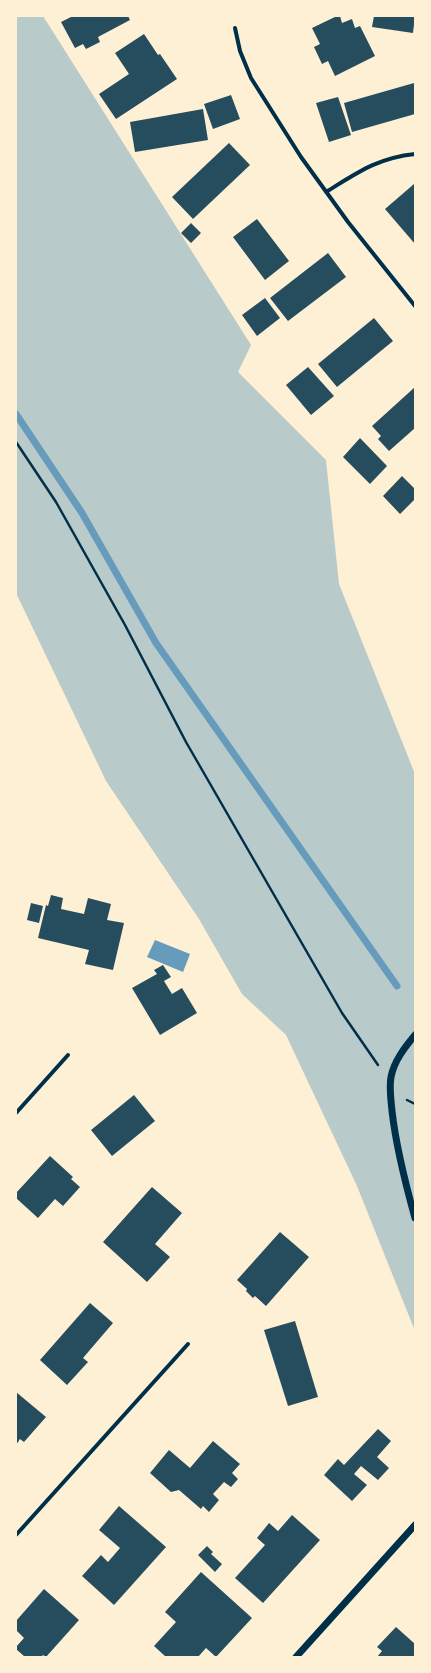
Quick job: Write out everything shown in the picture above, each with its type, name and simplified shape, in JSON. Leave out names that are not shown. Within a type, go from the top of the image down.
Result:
[{"type":"street","points":[[235,28],[240,51],[251,78],[301,157],[348,222],[415,306]]},
{"type":"street","points":[[326,192],[374,163],[396,156],[415,154]]},
{"type":"street","points":[[415,1035],[399,1057],[391,1077],[390,1090],[395,1133],[405,1183],[415,1218]]},
{"type":"street","points":[[16,1113],[68,1055]]},
{"type":"street","points":[[16,1536],[188,1344]]},
{"type":"street","points":[[296,1657],[415,1525]]},
{"type":"path","points":[[16,442],[56,502],[125,625],[186,742],[342,1014],[391,1084],[411,1103],[415,1104]]},
{"type":"shaded area","points":[[16,16],[43,16],[251,345],[238,372],[326,460],[339,584],[415,774],[415,1331],[357,1186],[286,1035],[242,994],[199,919],[106,781],[16,593]]},
{"type":"water","points":[[155,940],[190,954],[183,972],[147,957]]},
{"type":"building","points":[[73,16],[128,16],[130,20],[98,37],[100,42],[86,49],[83,44],[75,48],[61,22]]},
{"type":"building","points":[[340,16],[342,23],[352,19],[355,28],[360,26],[375,56],[335,76],[328,61],[322,64],[314,47],[320,44],[312,28]]},
{"type":"building","points":[[374,16],[415,16],[413,33],[372,27]]},
{"type":"building","points":[[144,34],[177,79],[116,119],[99,94],[129,74],[115,53]]},
{"type":"building","points":[[414,83],[415,114],[352,132],[344,103]]},
{"type":"building","points":[[231,95],[240,119],[213,129],[204,104]]},
{"type":"building","points":[[338,97],[351,135],[329,142],[316,103]]},
{"type":"building","points":[[203,109],[208,140],[135,152],[130,122]]},
{"type":"building","points":[[229,143],[250,165],[193,219],[172,197]]},
{"type":"building","points":[[414,184],[415,185],[415,244],[385,209]]},
{"type":"building","points":[[257,219],[289,261],[265,280],[233,237]]},
{"type":"building","points":[[191,223],[201,233],[191,243],[181,233]]},
{"type":"building","points":[[328,253],[346,277],[288,321],[270,298]]},
{"type":"building","points":[[265,298],[280,318],[257,336],[242,315]]},
{"type":"building","points":[[374,318],[393,341],[337,387],[318,364]]},
{"type":"building","points":[[308,367],[334,396],[311,415],[286,385]]},
{"type":"building","points":[[415,387],[415,428],[389,451],[378,439],[381,436],[372,426]]},
{"type":"building","points":[[360,438],[387,466],[370,484],[343,457]]},
{"type":"building","points":[[402,476],[415,489],[415,499],[400,514],[383,496]]},
{"type":"building","points":[[51,895],[63,898],[61,909],[84,914],[88,898],[111,904],[107,920],[124,923],[113,970],[85,964],[89,950],[38,938],[46,905],[48,906]]},
{"type":"building","points":[[31,903],[43,906],[39,923],[27,920]]},
{"type":"building","points":[[163,965],[171,977],[164,981],[172,994],[182,988],[197,1013],[160,1035],[132,988],[157,974],[154,970]]},
{"type":"building","points":[[134,1095],[155,1121],[112,1156],[91,1130]]},
{"type":"building","points":[[50,1156],[73,1177],[71,1179],[80,1187],[63,1206],[55,1199],[38,1218],[16,1198],[16,1193]]},
{"type":"building","points":[[152,1187],[182,1213],[155,1244],[170,1257],[147,1282],[103,1242]]},
{"type":"building","points":[[280,1232],[309,1257],[266,1306],[255,1296],[253,1298],[246,1291],[247,1289],[237,1280]]},
{"type":"building","points":[[90,1303],[113,1323],[83,1358],[88,1362],[67,1385],[40,1360]]},
{"type":"building","points":[[295,1321],[318,1397],[288,1406],[264,1330]]},
{"type":"building","points":[[16,1392],[46,1417],[24,1442],[20,1439],[16,1445]]},
{"type":"building","points":[[378,1429],[391,1441],[377,1457],[389,1468],[378,1480],[361,1466],[354,1474],[367,1485],[352,1501],[324,1475],[338,1459],[344,1465]]},
{"type":"building","points":[[213,1441],[240,1464],[232,1473],[238,1479],[231,1487],[224,1482],[213,1494],[219,1500],[209,1512],[203,1506],[201,1509],[179,1490],[171,1492],[150,1473],[169,1450],[190,1468]]},
{"type":"building","points":[[119,1506],[166,1547],[114,1605],[82,1576],[101,1555],[108,1562],[120,1548],[99,1530]]},
{"type":"building","points":[[292,1515],[320,1540],[263,1603],[235,1578],[265,1545],[257,1538],[269,1523],[278,1531]]},
{"type":"building","points":[[207,1546],[213,1552],[211,1554],[222,1564],[215,1572],[198,1555]]},
{"type":"building","points":[[201,1572],[252,1618],[216,1657],[206,1648],[198,1657],[166,1657],[154,1646],[176,1622],[165,1612]]},
{"type":"building","points":[[44,1589],[79,1620],[46,1657],[43,1655],[41,1657],[25,1657],[16,1649],[24,1638],[16,1630],[16,1621]]},
{"type":"building","points":[[396,1627],[415,1644],[415,1657],[377,1657],[382,1651],[377,1647]]},
{"type":"waterway","points":[[16,414],[82,513],[156,643],[397,986]]}]
